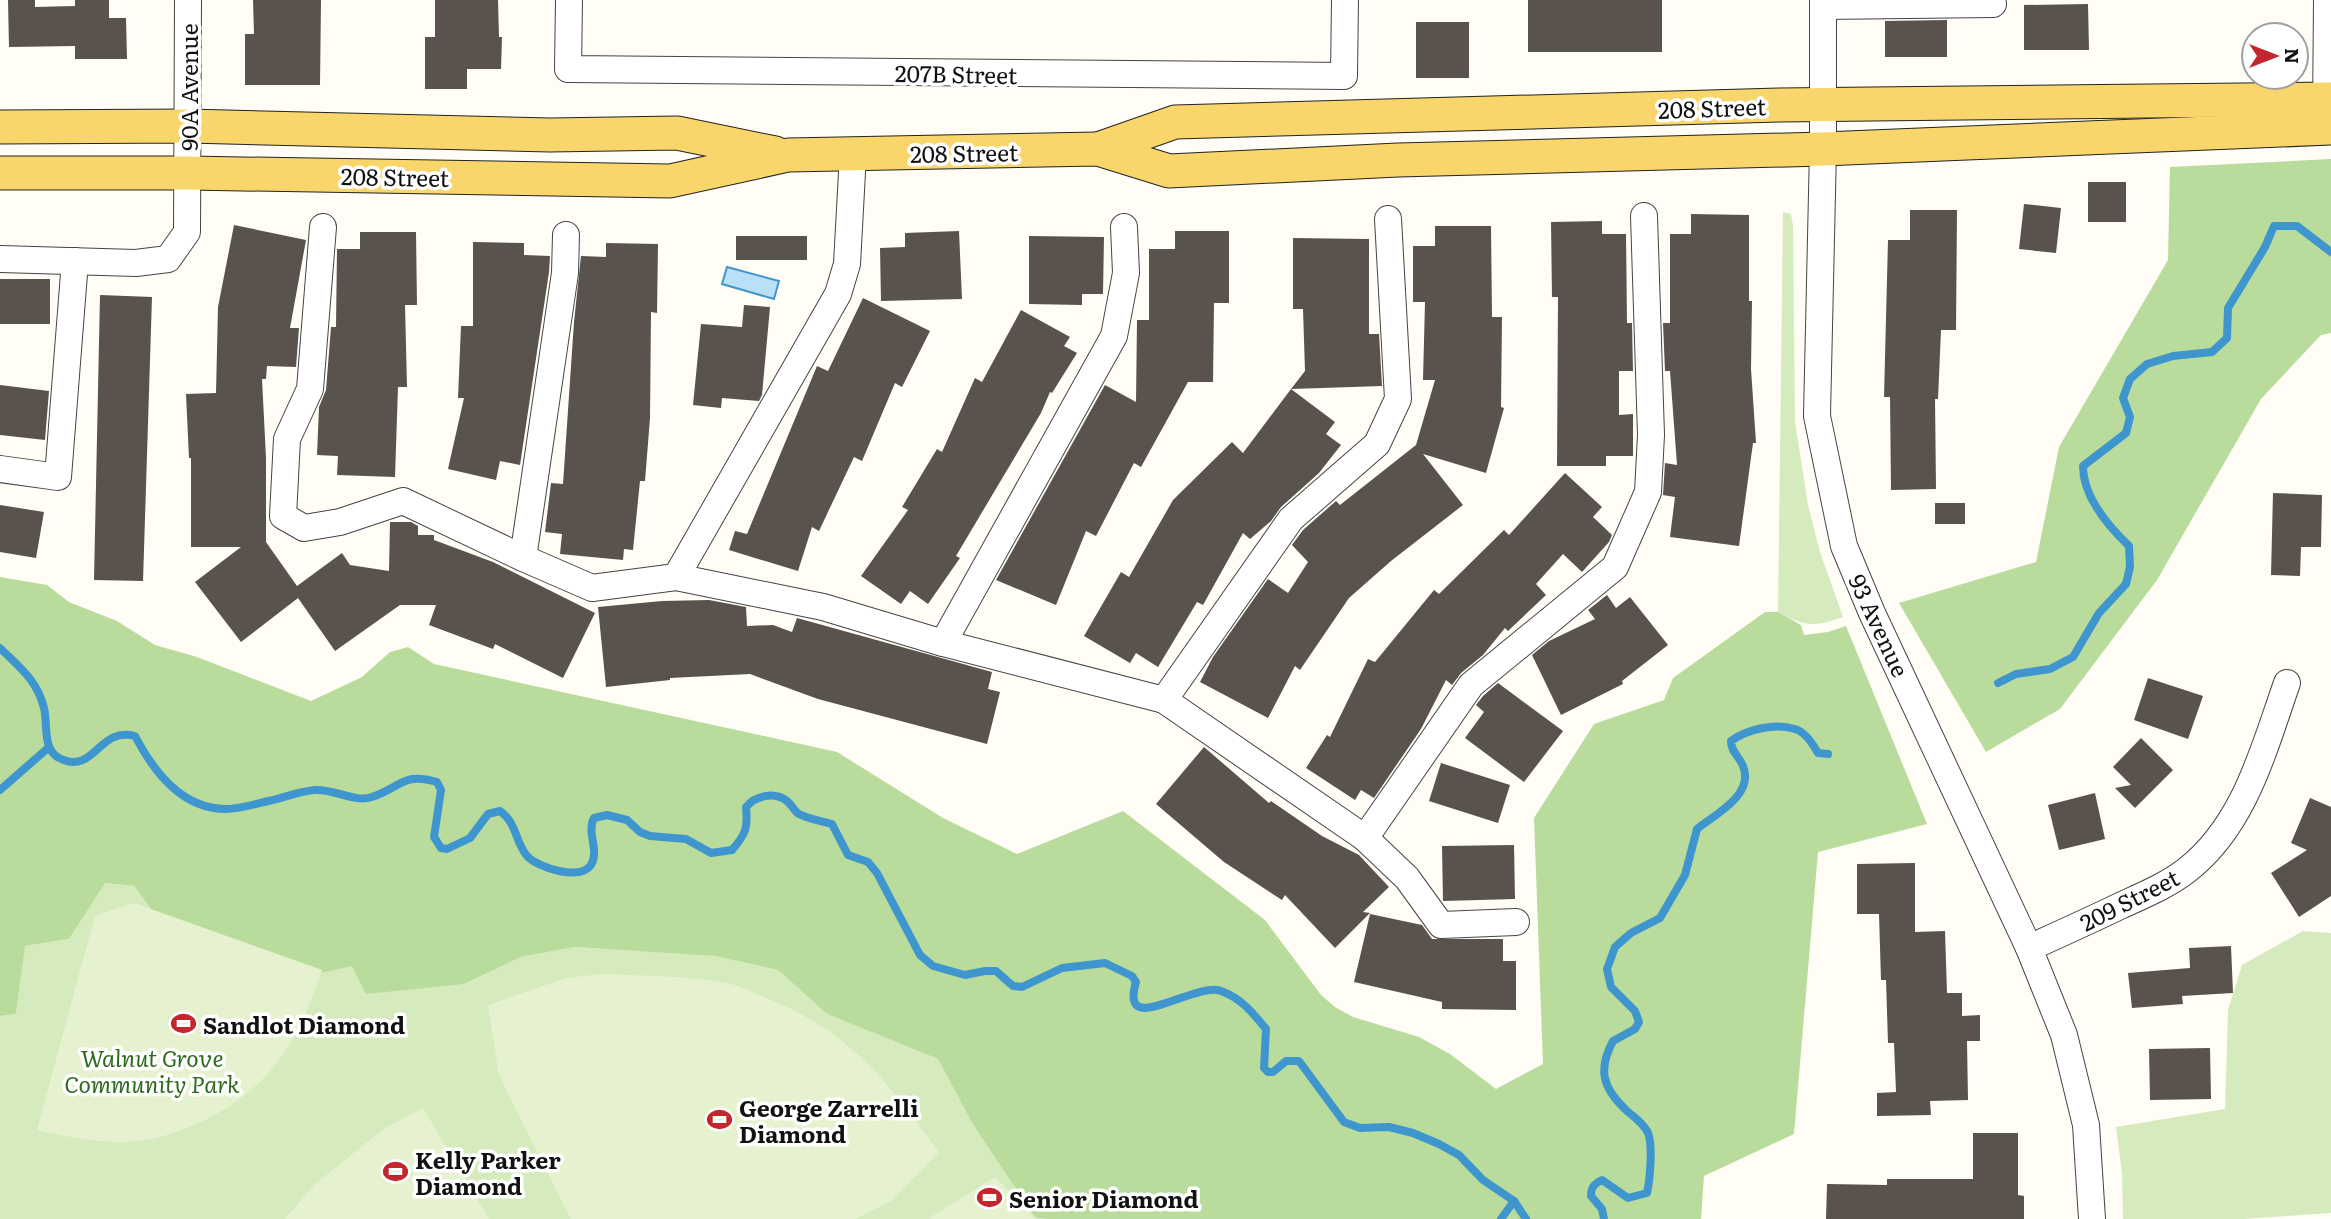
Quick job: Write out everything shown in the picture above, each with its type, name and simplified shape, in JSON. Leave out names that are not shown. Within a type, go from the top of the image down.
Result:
[{"type":"main road","name":"208 Street","points":[[0,173],[188,173],[670,181],[788,155],[1098,149],[1175,122],[1823,105],[2328,114]]},
{"type":"main road","name":"208 Street","points":[[1098,149],[1169,171],[1398,160],[1824,149],[2328,114]]},
{"type":"main road","name":"208 Street","points":[[0,127],[188,125],[550,135],[677,133],[788,155]]},
{"type":"street","name":"90A Avenue","points":[[75,261],[136,263],[168,259],[187,232],[188,0]]},
{"type":"street","name":"207B Street","points":[[569,0],[568,69],[1344,76],[1345,0]]},
{"type":"street","points":[[2327,0],[2328,114]]},
{"type":"street","points":[[1823,3],[1993,4]]},
{"type":"street","name":"93 Avenue","points":[[1823,3],[1824,149],[1817,416],[1843,546],[2029,948],[2064,1035],[2086,1125],[2092,1219]]},
{"type":"street","points":[[676,577],[838,294],[847,264],[853,154]]},
{"type":"street","points":[[1365,838],[1471,685],[1615,568],[1648,492],[1651,435],[1644,216]]},
{"type":"street","points":[[1164,700],[1291,520],[1377,444],[1398,399],[1388,219]]},
{"type":"street","points":[[323,227],[310,389],[288,439],[283,516],[304,528],[340,522],[403,501],[592,589],[676,577],[823,607],[943,643],[1164,700],[1365,838],[1407,878],[1441,926],[1516,922]]},
{"type":"street","points":[[943,643],[1114,336],[1126,273],[1124,227]]},
{"type":"street","points":[[523,558],[565,273],[566,235]]},
{"type":"street","points":[[0,259],[75,261],[58,477],[0,469]]},
{"type":"street","name":"209 Street","points":[[2029,948],[2159,888],[2188,869],[2213,844],[2235,814],[2252,779],[2287,683]]},
{"type":"green space","points":[[2331,159],[2331,333],[2321,335],[2261,399],[2157,580],[2060,709],[1986,752],[1899,603],[2036,562],[2059,447],[2168,260],[2170,167]]},
{"type":"green space","points":[[1783,212],[1791,214],[1793,226],[1795,422],[1808,505],[1820,552],[1843,617],[1817,624],[1795,621],[1778,612]]},
{"type":"green space","points":[[0,577],[47,585],[69,602],[117,621],[155,645],[197,657],[311,701],[362,677],[390,652],[408,647],[434,664],[837,752],[943,818],[1017,854],[1123,811],[1265,920],[1321,995],[1335,1007],[1353,1017],[1419,1037],[1450,1054],[1496,1089],[1543,1064],[1534,818],[1594,724],[1664,700],[1673,678],[1765,612],[1778,612],[1801,625],[1804,635],[1846,626],[1927,824],[1818,852],[1794,1134],[1704,1176],[1701,1219],[1045,1219],[1035,1217],[972,1123],[938,1059],[827,1014],[778,970],[716,956],[575,947],[521,957],[464,984],[366,994],[352,966],[276,983],[157,917],[134,886],[105,883],[69,939],[25,946],[16,1014],[0,1016]]},
{"type":"green space","name":"Walnut Grove Community Park","points":[[104,883],[134,886],[157,917],[352,966],[464,984],[521,957],[575,947],[715,955],[778,970],[827,1014],[938,1059],[972,1123],[1035,1216],[1045,1219],[0,1219],[0,1016],[16,1014],[24,946],[69,939]]},
{"type":"green space","name":"Sandlot Diamond","points":[[134,903],[322,970],[303,1020],[291,1042],[263,1079],[224,1110],[190,1127],[171,1134],[131,1142],[89,1140],[37,1130],[95,916]]},
{"type":"green space","points":[[2303,931],[2331,933],[2331,1213],[2243,1219],[2123,1219],[2122,1174],[2116,1127],[2225,1109],[2228,1010],[2242,965]]},
{"type":"green space","name":"George Zarrelli Diamond","points":[[602,974],[683,977],[731,984],[795,1011],[821,1026],[865,1061],[902,1103],[939,1152],[891,1201],[855,1219],[571,1219],[499,1075],[488,1005],[566,978]]},
{"type":"green space","name":"Kelly Parker Diamond","points":[[423,1108],[489,1219],[285,1219],[314,1185],[382,1130]]},
{"type":"green space","name":"Senior Diamond","points":[[995,1177],[1036,1219],[928,1219]]},
{"type":"water","points":[[727,267],[779,281],[774,299],[722,284]]},
{"type":"building","points":[[8,0],[35,0],[35,7],[75,6],[75,0],[109,0],[109,18],[126,18],[127,59],[75,59],[75,46],[9,47]]},
{"type":"building","points":[[253,0],[321,0],[320,85],[245,85],[245,34],[254,34]]},
{"type":"building","points":[[435,0],[498,0],[499,37],[502,37],[501,69],[467,69],[467,89],[425,89],[425,37],[435,37]]},
{"type":"building","points":[[1528,0],[1662,0],[1662,52],[1528,52]]},
{"type":"building","points":[[2088,4],[2089,50],[2024,50],[2024,5]]},
{"type":"building","points":[[1947,20],[1947,57],[1885,57],[1885,21]]},
{"type":"building","points":[[1416,22],[1469,22],[1469,78],[1416,78]]},
{"type":"building","points":[[2088,182],[2126,182],[2126,222],[2088,222]]},
{"type":"building","points":[[2024,204],[2061,208],[2056,253],[2019,249]]},
{"type":"building","points":[[1910,210],[1957,210],[1956,330],[1941,330],[1938,399],[1935,399],[1936,489],[1891,490],[1890,397],[1884,397],[1888,240],[1910,240]]},
{"type":"building","points":[[1691,214],[1749,215],[1751,369],[1756,443],[1753,443],[1739,546],[1670,537],[1675,497],[1663,495],[1665,463],[1677,465],[1670,371],[1665,371],[1663,323],[1670,323],[1670,234],[1691,234]]},
{"type":"building","points":[[1602,221],[1602,234],[1626,234],[1627,323],[1632,323],[1633,371],[1619,371],[1619,415],[1633,414],[1633,456],[1606,456],[1606,466],[1557,466],[1558,297],[1552,297],[1551,222]]},
{"type":"building","points":[[234,225],[306,240],[290,328],[299,328],[296,367],[267,366],[266,379],[262,379],[266,542],[297,586],[342,553],[350,565],[389,571],[390,522],[411,522],[418,526],[418,535],[434,535],[434,540],[493,562],[595,613],[563,678],[495,644],[493,649],[429,625],[436,605],[400,605],[335,651],[298,598],[241,642],[195,582],[241,547],[191,547],[191,458],[186,394],[216,393],[218,307]]},
{"type":"building","points":[[1435,226],[1491,226],[1492,317],[1502,317],[1501,407],[1504,408],[1486,473],[1423,454],[1463,505],[1391,561],[1349,598],[1300,670],[1295,666],[1268,718],[1200,682],[1213,657],[1268,579],[1288,593],[1308,562],[1292,545],[1303,530],[1336,501],[1340,505],[1416,445],[1435,380],[1423,380],[1425,302],[1413,302],[1413,246],[1435,246]]},
{"type":"building","points":[[959,231],[962,299],[881,301],[880,248],[905,247],[905,233]]},
{"type":"building","points":[[1175,231],[1229,231],[1229,303],[1214,303],[1213,382],[1188,382],[1141,467],[1134,463],[1096,536],[1086,531],[1056,605],[996,580],[1105,385],[1136,402],[1137,320],[1149,320],[1149,249],[1175,249]]},
{"type":"building","points":[[360,232],[416,232],[417,305],[405,305],[407,387],[398,387],[395,477],[337,475],[338,456],[317,455],[319,407],[326,390],[331,327],[336,327],[337,249],[360,249]]},
{"type":"building","points":[[736,236],[807,236],[807,260],[736,260]]},
{"type":"building","points":[[1029,236],[1104,237],[1103,294],[1082,294],[1082,305],[1029,304]]},
{"type":"building","points":[[1293,238],[1369,239],[1369,334],[1379,334],[1382,386],[1291,389],[1305,371],[1303,309],[1293,309]]},
{"type":"building","points":[[473,242],[524,243],[524,255],[550,256],[520,465],[500,461],[496,480],[448,469],[464,398],[458,398],[461,326],[473,326]]},
{"type":"building","points":[[606,243],[658,244],[657,313],[651,312],[650,418],[645,481],[640,481],[633,550],[624,549],[623,560],[560,554],[562,534],[545,532],[551,483],[563,484],[581,256],[606,257]]},
{"type":"building","points":[[0,279],[50,279],[50,324],[0,324]]},
{"type":"building","points":[[100,295],[152,297],[143,581],[94,580]]},
{"type":"building","points":[[863,298],[930,331],[902,387],[895,383],[862,461],[854,457],[819,531],[812,527],[798,571],[729,550],[735,531],[747,534],[817,366],[828,371]]},
{"type":"building","points":[[744,305],[770,307],[762,395],[759,401],[722,398],[721,408],[693,405],[701,324],[742,327]]},
{"type":"building","points":[[1021,310],[1070,337],[1064,346],[1077,353],[1052,393],[1050,392],[1041,413],[956,556],[960,558],[928,604],[910,591],[901,604],[861,576],[908,510],[902,507],[937,449],[942,452],[975,378],[982,382]]},
{"type":"building","points":[[0,385],[49,391],[45,440],[0,435]]},
{"type":"building","points":[[1291,389],[1335,422],[1326,434],[1341,445],[1319,473],[1281,507],[1271,521],[1250,539],[1243,533],[1203,605],[1197,602],[1158,667],[1136,653],[1130,663],[1084,636],[1121,572],[1129,577],[1173,500],[1232,442],[1243,453]]},
{"type":"building","points":[[1565,473],[1602,507],[1593,517],[1612,535],[1609,542],[1582,572],[1563,554],[1536,584],[1546,595],[1508,631],[1505,628],[1483,655],[1461,673],[1452,685],[1446,680],[1421,729],[1374,798],[1361,790],[1355,800],[1306,768],[1327,735],[1330,737],[1368,659],[1375,662],[1434,590],[1439,594],[1504,530],[1509,535]]},
{"type":"building","points":[[2273,493],[2322,495],[2321,547],[2301,547],[2300,576],[2271,575]]},
{"type":"building","points":[[1935,503],[1965,503],[1965,524],[1935,524]]},
{"type":"building","points":[[0,505],[44,512],[36,558],[0,552]]},
{"type":"building","points":[[1607,595],[1616,608],[1630,597],[1668,645],[1622,681],[1623,684],[1561,715],[1532,655],[1549,641],[1595,619],[1588,610]]},
{"type":"building","points":[[709,600],[746,607],[747,626],[773,625],[792,632],[797,618],[992,672],[988,689],[1000,692],[987,744],[818,699],[750,674],[670,678],[606,687],[598,607]]},
{"type":"building","points":[[2148,678],[2203,696],[2188,739],[2134,720]]},
{"type":"building","points":[[1498,683],[1563,731],[1524,782],[1465,738],[1484,712],[1476,705]]},
{"type":"building","points":[[2141,738],[2173,770],[2135,808],[2115,788],[2131,785],[2113,767]]},
{"type":"building","points":[[1204,747],[1269,803],[1271,801],[1322,836],[1359,855],[1389,887],[1363,912],[1370,913],[1335,948],[1285,895],[1282,900],[1224,862],[1156,804]]},
{"type":"building","points":[[1441,763],[1510,785],[1498,823],[1429,801]]},
{"type":"building","points":[[2095,793],[2105,839],[2059,850],[2048,805]]},
{"type":"building","points":[[2310,798],[2331,807],[2331,896],[2299,917],[2271,873],[2307,850],[2291,843]]},
{"type":"building","points":[[1514,845],[1515,899],[1443,901],[1442,846]]},
{"type":"building","points":[[1915,863],[1915,932],[1945,931],[1947,993],[1962,993],[1962,1016],[1980,1015],[1980,1041],[1967,1041],[1968,1100],[1930,1101],[1931,1115],[1877,1116],[1877,1093],[1896,1092],[1894,1043],[1888,1043],[1886,980],[1881,980],[1879,914],[1857,914],[1857,864]]},
{"type":"building","points":[[1370,914],[1422,925],[1432,939],[1503,939],[1503,961],[1516,961],[1516,1010],[1442,1009],[1442,1002],[1354,982]]},
{"type":"building","points":[[2231,946],[2233,993],[2182,996],[2183,1004],[2132,1008],[2128,973],[2190,968],[2189,948]]},
{"type":"building","points":[[2210,1048],[2211,1099],[2150,1100],[2149,1049]]},
{"type":"building","points":[[1973,1133],[2018,1133],[2018,1195],[2024,1196],[2024,1219],[1826,1219],[1827,1184],[1887,1185],[1887,1179],[1973,1179]]},
{"type":"waterway","points":[[1998,683],[2016,674],[2050,669],[2073,657],[2099,613],[2126,584],[2130,567],[2129,546],[2098,510],[2087,489],[2083,466],[2126,433],[2130,417],[2123,398],[2130,379],[2147,364],[2173,356],[2212,352],[2227,338],[2228,308],[2265,247],[2274,226],[2297,226],[2331,252]]},
{"type":"waterway","points":[[0,648],[27,675],[37,690],[44,708],[50,749],[59,758],[71,762],[81,761],[113,738],[135,736],[151,763],[171,786],[196,803],[210,807],[237,808],[315,790],[365,798],[409,780],[425,779],[437,782],[441,790],[434,837],[441,848],[447,849],[470,838],[488,814],[500,811],[510,821],[520,845],[532,860],[559,871],[578,872],[586,870],[593,859],[591,830],[594,818],[607,815],[627,820],[640,832],[650,836],[686,839],[711,853],[732,850],[737,844],[745,830],[746,807],[750,803],[765,796],[782,798],[799,814],[832,824],[848,855],[868,862],[877,873],[920,955],[933,966],[965,975],[996,971],[1013,986],[1022,987],[1062,968],[1105,963],[1132,976],[1136,982],[1134,999],[1138,1006],[1148,1008],[1209,990],[1221,991],[1246,1007],[1266,1029],[1264,1068],[1268,1072],[1273,1072],[1286,1061],[1299,1061],[1344,1122],[1360,1128],[1389,1127],[1439,1144],[1459,1155],[1483,1180],[1514,1201],[1526,1219]]},
{"type":"waterway","points":[[1604,1219],[1602,1209],[1591,1196],[1594,1186],[1602,1180],[1628,1198],[1647,1193],[1650,1162],[1646,1129],[1617,1101],[1605,1077],[1605,1060],[1613,1041],[1635,1029],[1639,1022],[1635,1011],[1611,987],[1607,969],[1615,947],[1631,933],[1660,918],[1685,875],[1697,829],[1722,811],[1738,795],[1745,776],[1731,741],[1762,728],[1787,727],[1802,733],[1818,753],[1828,754]]},
{"type":"waterway","points":[[0,790],[48,748]]},
{"type":"waterway","points":[[1501,1219],[1514,1201]]},
{"type":"place","name":"Sandlot Diamond","points":[[183,1024]]},
{"type":"place","name":"George Zarrelli Diamond","points":[[719,1120]]},
{"type":"place","name":"Kelly Parker Diamond","points":[[395,1172]]},
{"type":"place","name":"Senior Diamond","points":[[989,1198]]}]
